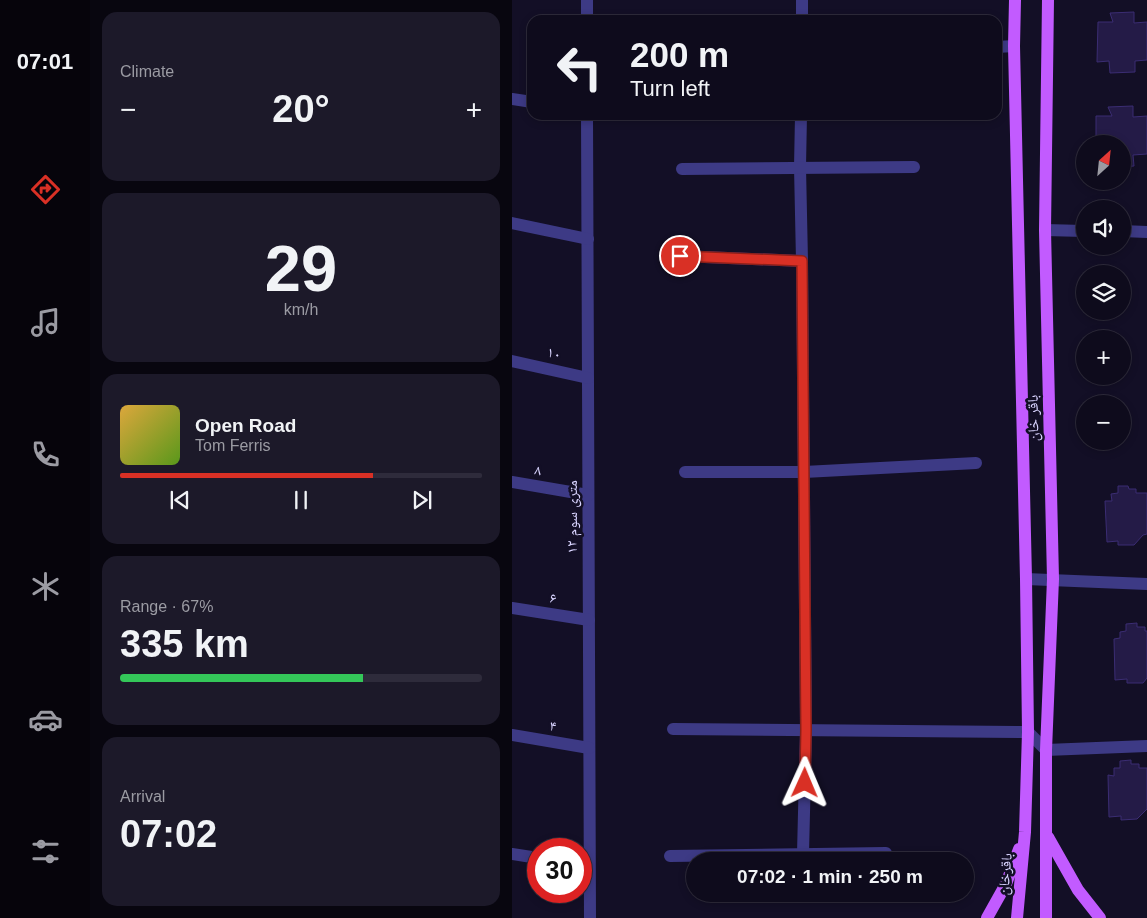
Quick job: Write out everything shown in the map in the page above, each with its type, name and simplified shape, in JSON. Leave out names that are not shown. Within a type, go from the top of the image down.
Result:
[{"type":"main road","name":"باقر خان","points":[[1015,0],[1014,46],[1028,732],[1025,832]]},
{"type":"main road","name":"باقر خان","points":[[1047,835],[1046,750],[1053,580],[1045,230],[1048,0]]},
{"type":"main road","points":[[987,918],[1006,884],[1025,832]]},
{"type":"main road","name":"باقرخان","points":[[1017,918],[1025,832]]},
{"type":"main road","points":[[1046,918],[1047,835]]},
{"type":"main road","points":[[1047,835],[1078,890],[1100,918]]},
{"type":"street","points":[[587,0],[587,15]]},
{"type":"street","points":[[802,0],[802,15]]},
{"type":"street","points":[[1002,47],[1014,46]]},
{"type":"street","points":[[512,99],[527,101]]},
{"type":"street","name":"۱۲ متری سوم","points":[[586,838],[589,748],[587,120]]},
{"type":"street","points":[[801,120],[806,730],[803,852]]},
{"type":"street","points":[[682,169],[914,167]]},
{"type":"street","points":[[512,223],[588,239]]},
{"type":"street","points":[[1045,230],[1076,231]]},
{"type":"street","points":[[1131,231],[1146,232]]},
{"type":"street","points":[[680,256],[802,261]]},
{"type":"street","name":"۱۰","points":[[512,361],[588,378]]},
{"type":"street","points":[[685,472],[804,472],[976,463]]},
{"type":"street","name":"۸","points":[[512,482],[588,495]]},
{"type":"street","points":[[1026,579],[1146,584]]},
{"type":"street","name":"۶","points":[[512,608],[589,620]]},
{"type":"street","points":[[673,729],[1028,732],[1046,750],[1146,746]]},
{"type":"street","name":"۴","points":[[512,735],[589,748]]},
{"type":"street","points":[[512,854],[527,856]]},
{"type":"street","points":[[670,856],[686,856]]},
{"type":"street","name":"۱۲ متری سوم","points":[[589,903],[590,918]]},
{"type":"building","points":[[1134,12],[1134,23],[1147,22],[1147,60],[1135,61],[1135,72],[1110,73],[1109,61],[1097,62],[1098,22],[1113,22],[1110,13]]},
{"type":"building","points":[[1133,106],[1133,117],[1147,116],[1147,154],[1133,155],[1134,166],[1131,166],[1131,135],[1096,135],[1096,116],[1112,116],[1108,107]]},
{"type":"building","points":[[1118,486],[1128,486],[1129,489],[1136,489],[1136,493],[1147,493],[1147,534],[1143,535],[1134,545],[1118,545],[1118,541],[1107,542],[1105,501],[1112,501],[1111,494],[1118,493]]},
{"type":"building","points":[[1137,623],[1137,627],[1145,627],[1145,631],[1147,631],[1147,678],[1143,683],[1127,683],[1127,679],[1115,680],[1114,639],[1120,638],[1120,632],[1126,631],[1126,624]]},
{"type":"building","points":[[1131,760],[1131,764],[1139,764],[1139,768],[1147,768],[1147,809],[1137,819],[1121,820],[1121,816],[1109,817],[1108,775],[1114,776],[1114,768],[1120,768],[1120,761]]},
{"type":"route","points":[[680,256],[802,261],[805,783]]}]
